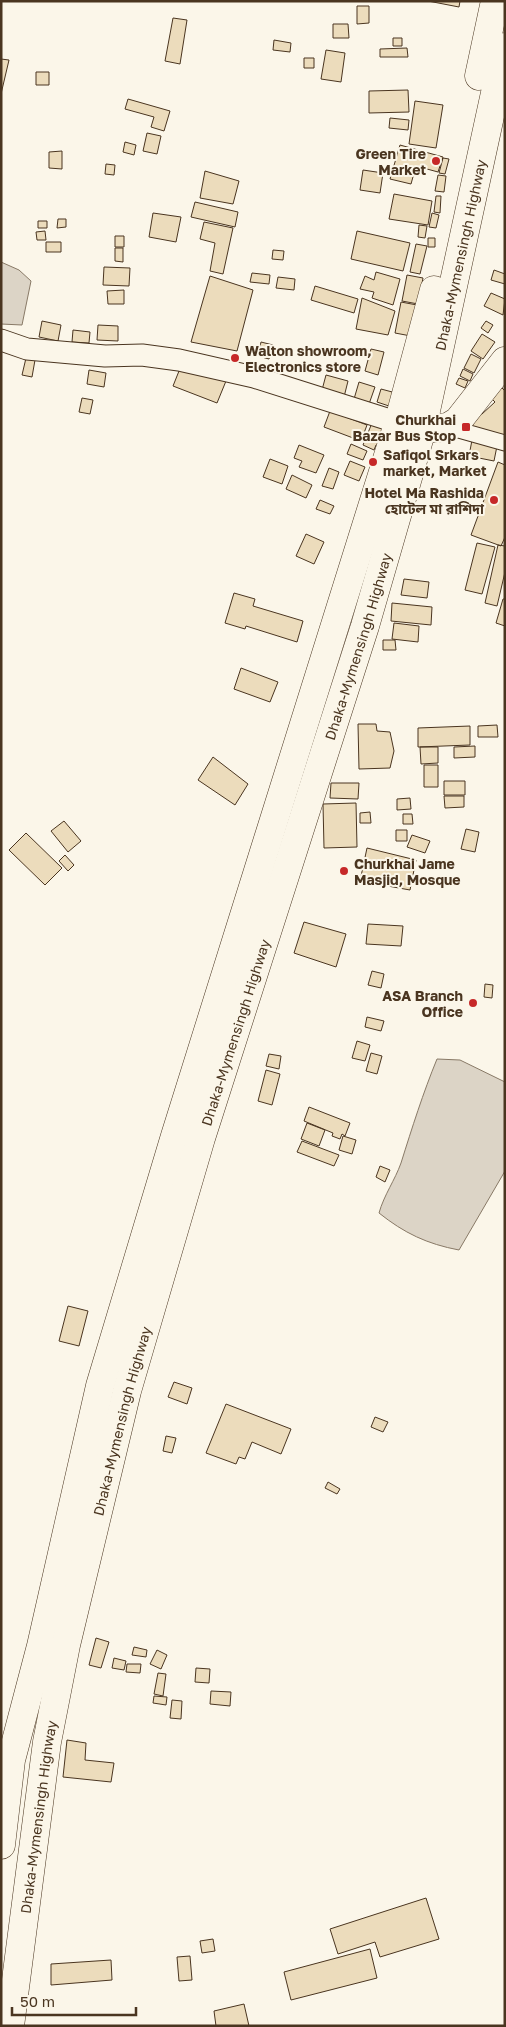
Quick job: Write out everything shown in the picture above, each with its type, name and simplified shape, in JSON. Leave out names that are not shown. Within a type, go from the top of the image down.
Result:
[{"type":"highway","name":"Dhaka-Mymensingh Highway","points":[[1,1845],[11,1760],[41,1646],[100,1386],[180,1117],[423,427],[430,308],[495,1]]},
{"type":"highway","name":"Dhaka-Mymensingh Highway","points":[[10,2026],[47,1742],[66,1646],[127,1391],[201,1138],[365,626],[423,427],[505,47]]},
{"type":"highway","points":[[423,427],[458,421],[505,361]]},
{"type":"street","points":[[1,340],[27,349],[105,356],[142,355],[180,360],[254,377],[386,418],[505,443]]},
{"type":"shaded area","points":[[1,262],[19,270],[31,281],[22,325],[1,324]]},
{"type":"shaded area","points":[[437,1059],[460,1060],[505,1082],[505,1171],[459,1250],[416,1237],[379,1213],[401,1163]]},
{"type":"building","points":[[428,1],[460,1],[459,7]]},
{"type":"building","points":[[357,6],[369,6],[369,23],[357,24]]},
{"type":"building","points":[[173,18],[187,20],[180,64],[165,61]]},
{"type":"building","points":[[333,24],[348,24],[349,38],[333,38]]},
{"type":"building","points":[[393,38],[402,38],[402,46],[393,46]]},
{"type":"building","points":[[274,40],[291,43],[290,52],[273,50]]},
{"type":"building","points":[[407,48],[408,57],[380,57],[380,49]]},
{"type":"building","points":[[326,50],[345,53],[341,82],[321,79]]},
{"type":"building","points":[[304,58],[314,58],[314,68],[304,68]]},
{"type":"building","points":[[1,59],[9,60],[1,94]]},
{"type":"building","points":[[36,72],[49,72],[49,85],[36,85]]},
{"type":"building","points":[[408,90],[409,112],[369,113],[369,91]]},
{"type":"building","points":[[128,99],[170,111],[164,131],[151,127],[154,117],[125,109]]},
{"type":"building","points":[[415,101],[443,105],[436,148],[409,144]]},
{"type":"building","points":[[390,118],[409,120],[408,130],[389,128]]},
{"type":"building","points":[[147,133],[161,136],[157,154],[143,151]]},
{"type":"building","points":[[125,142],[136,145],[134,155],[123,152]]},
{"type":"building","points":[[400,145],[443,157],[438,172],[416,166],[411,184],[390,179]]},
{"type":"building","points":[[62,151],[62,169],[49,168],[49,152]]},
{"type":"building","points":[[443,158],[449,159],[445,174],[439,173]]},
{"type":"building","points":[[106,164],[115,165],[114,175],[105,174]]},
{"type":"building","points":[[363,170],[383,173],[380,193],[360,190]]},
{"type":"building","points":[[205,171],[239,181],[233,204],[200,198]]},
{"type":"building","points":[[438,175],[446,176],[444,192],[435,191]]},
{"type":"building","points":[[394,194],[432,201],[428,225],[389,219]]},
{"type":"building","points":[[436,196],[441,196],[440,213],[434,212]]},
{"type":"building","points":[[195,202],[238,212],[235,227],[191,217]]},
{"type":"building","points":[[153,213],[181,217],[176,242],[149,237]]},
{"type":"building","points":[[432,213],[439,215],[436,228],[429,227]]},
{"type":"building","points":[[58,219],[66,219],[66,227],[57,228]]},
{"type":"building","points":[[38,221],[47,221],[47,228],[38,228]]},
{"type":"building","points":[[204,222],[233,228],[223,274],[210,271],[215,243],[200,239]]},
{"type":"building","points":[[419,225],[427,226],[425,238],[418,237]]},
{"type":"building","points":[[45,231],[46,240],[37,240],[36,232]]},
{"type":"building","points":[[357,231],[410,243],[403,271],[351,259]]},
{"type":"building","points":[[115,236],[124,236],[124,247],[115,247]]},
{"type":"building","points":[[428,238],[435,238],[435,247],[428,247]]},
{"type":"building","points":[[46,242],[61,242],[61,252],[46,252]]},
{"type":"building","points":[[416,244],[427,246],[420,274],[410,272]]},
{"type":"building","points":[[115,248],[123,248],[123,262],[115,261]]},
{"type":"building","points":[[273,250],[284,251],[283,260],[272,259]]},
{"type":"building","points":[[104,267],[130,268],[129,286],[103,285]]},
{"type":"building","points":[[494,270],[505,274],[505,284],[491,280]]},
{"type":"building","points":[[376,272],[400,279],[393,305],[372,298],[374,292],[360,289],[365,276],[374,280]]},
{"type":"building","points":[[252,273],[270,275],[269,284],[250,282]]},
{"type":"building","points":[[407,275],[423,278],[418,304],[402,301]]},
{"type":"building","points":[[210,276],[253,290],[237,351],[191,342]]},
{"type":"building","points":[[278,277],[295,279],[294,290],[276,288]]},
{"type":"building","points":[[315,286],[358,299],[354,313],[311,300]]},
{"type":"building","points":[[124,290],[124,304],[108,304],[107,291]]},
{"type":"building","points":[[491,293],[505,299],[503,315],[484,306]]},
{"type":"building","points":[[362,298],[395,311],[388,335],[356,329]]},
{"type":"building","points":[[401,302],[417,305],[411,336],[395,333]]},
{"type":"building","points":[[42,321],[61,325],[58,341],[39,337]]},
{"type":"building","points":[[486,321],[493,325],[488,333],[481,328]]},
{"type":"building","points":[[98,325],[118,326],[118,341],[97,340]]},
{"type":"building","points":[[73,330],[90,332],[89,343],[72,342]]},
{"type":"building","points":[[482,334],[495,342],[483,359],[471,351]]},
{"type":"building","points":[[261,342],[273,345],[269,359],[258,356]]},
{"type":"building","points":[[371,349],[384,352],[378,375],[365,371]]},
{"type":"building","points":[[471,354],[481,359],[474,373],[464,368]]},
{"type":"building","points":[[26,358],[35,360],[32,377],[22,375]]},
{"type":"building","points":[[181,366],[226,381],[217,403],[173,386]]},
{"type":"building","points":[[463,369],[473,374],[470,381],[460,376]]},
{"type":"building","points":[[89,370],[106,373],[104,387],[87,384]]},
{"type":"building","points":[[326,375],[348,381],[344,397],[322,390]]},
{"type":"building","points":[[459,378],[468,381],[465,388],[456,384]]},
{"type":"building","points":[[359,382],[375,387],[369,404],[354,399]]},
{"type":"building","points":[[502,388],[505,391],[505,436],[465,424],[476,413],[482,414],[495,402],[491,398]]},
{"type":"building","points":[[381,389],[396,393],[392,407],[377,402]]},
{"type":"building","points":[[82,398],[93,400],[90,414],[79,412]]},
{"type":"building","points":[[330,411],[367,425],[361,441],[324,427]]},
{"type":"building","points":[[372,423],[392,431],[385,448],[376,445],[374,450],[363,445]]},
{"type":"building","points":[[472,440],[497,446],[494,461],[469,456]]},
{"type":"building","points":[[351,444],[367,451],[363,460],[347,454]]},
{"type":"building","points":[[299,445],[324,455],[316,473],[299,467],[302,461],[294,458]]},
{"type":"building","points":[[270,459],[288,466],[282,484],[263,477]]},
{"type":"building","points":[[350,461],[365,467],[359,481],[344,475]]},
{"type":"building","name":"Hotel Ma Rashida হোটেল মা রাশিদা","points":[[498,462],[505,465],[505,537],[501,546],[471,535]]},
{"type":"building","points":[[329,468],[339,472],[333,489],[322,486]]},
{"type":"building","points":[[292,475],[312,485],[306,498],[286,489]]},
{"type":"building","points":[[320,500],[334,506],[330,514],[316,509]]},
{"type":"building","points":[[306,534],[324,542],[314,564],[296,556]]},
{"type":"building","points":[[477,543],[495,547],[482,594],[465,590]]},
{"type":"building","points":[[498,545],[505,546],[505,572],[497,606],[485,603]]},
{"type":"building","points":[[404,579],[429,582],[427,598],[401,595]]},
{"type":"building","points":[[234,593],[255,599],[253,606],[303,621],[297,642],[246,626],[245,629],[225,623]]},
{"type":"building","points":[[503,599],[505,599],[505,626],[496,623]]},
{"type":"building","points":[[392,603],[432,607],[431,625],[391,621]]},
{"type":"building","points":[[394,623],[419,626],[418,642],[392,639]]},
{"type":"building","points":[[383,640],[395,640],[396,650],[383,650]]},
{"type":"building","points":[[241,668],[278,682],[270,702],[234,689]]},
{"type":"building","points":[[358,724],[376,724],[377,731],[390,732],[394,751],[390,768],[359,769]]},
{"type":"building","points":[[497,725],[498,737],[478,737],[478,726]]},
{"type":"building","points":[[470,726],[470,745],[418,747],[418,728]]},
{"type":"building","points":[[475,746],[475,757],[454,758],[454,747]]},
{"type":"building","points":[[420,747],[438,747],[438,763],[421,764]]},
{"type":"building","points":[[213,757],[248,784],[235,805],[198,780]]},
{"type":"building","points":[[424,765],[438,765],[438,787],[424,787]]},
{"type":"building","points":[[444,781],[465,781],[465,795],[444,795]]},
{"type":"building","points":[[331,783],[359,783],[358,799],[330,798]]},
{"type":"building","points":[[444,796],[464,796],[464,807],[445,808]]},
{"type":"building","points":[[410,798],[411,809],[397,810],[397,799]]},
{"type":"building","points":[[356,803],[357,847],[324,848],[323,804]]},
{"type":"building","points":[[370,812],[371,823],[360,823],[360,813]]},
{"type":"building","points":[[403,814],[412,814],[413,824],[403,824]]},
{"type":"building","points":[[64,821],[81,841],[68,852],[51,831]]},
{"type":"building","points":[[466,829],[479,832],[475,852],[461,849]]},
{"type":"building","points":[[396,830],[407,830],[407,841],[396,841]]},
{"type":"building","points":[[26,833],[62,868],[45,885],[9,850]]},
{"type":"building","points":[[412,835],[430,841],[425,853],[407,847]]},
{"type":"building","points":[[367,848],[416,860],[410,890],[360,881]]},
{"type":"building","points":[[65,855],[74,865],[68,871],[59,861]]},
{"type":"building","points":[[304,922],[346,934],[336,967],[294,953]]},
{"type":"building","points":[[368,924],[403,926],[401,946],[366,944]]},
{"type":"building","points":[[372,971],[384,974],[381,988],[368,985]]},
{"type":"building","points":[[485,984],[493,985],[492,998],[484,997]]},
{"type":"building","points":[[367,1017],[384,1021],[381,1031],[365,1027]]},
{"type":"building","points":[[357,1041],[370,1045],[365,1061],[352,1058]]},
{"type":"building","points":[[371,1053],[382,1056],[377,1074],[366,1071]]},
{"type":"building","points":[[269,1054],[281,1056],[279,1069],[266,1066]]},
{"type":"building","points":[[266,1070],[280,1074],[272,1105],[258,1101]]},
{"type":"building","points":[[309,1107],[350,1123],[345,1136],[342,1134],[340,1139],[332,1136],[333,1133],[304,1121]]},
{"type":"building","points":[[307,1123],[325,1130],[319,1146],[301,1139]]},
{"type":"building","points":[[343,1136],[356,1140],[352,1154],[339,1150]]},
{"type":"building","points":[[302,1141],[339,1155],[334,1166],[297,1152]]},
{"type":"building","points":[[380,1166],[390,1170],[385,1182],[376,1177]]},
{"type":"building","points":[[68,1306],[88,1311],[79,1346],[59,1341]]},
{"type":"building","points":[[174,1382],[192,1388],[187,1404],[168,1397]]},
{"type":"building","points":[[226,1404],[291,1429],[281,1454],[252,1442],[245,1459],[239,1457],[236,1464],[206,1453]]},
{"type":"building","points":[[375,1417],[388,1422],[383,1432],[371,1427]]},
{"type":"building","points":[[166,1436],[176,1438],[172,1453],[163,1451]]},
{"type":"building","points":[[328,1482],[340,1489],[337,1494],[325,1488]]},
{"type":"building","points":[[96,1638],[109,1642],[101,1668],[89,1665]]},
{"type":"building","points":[[134,1647],[147,1650],[146,1657],[132,1655]]},
{"type":"building","points":[[157,1650],[167,1655],[161,1669],[150,1664]]},
{"type":"building","points":[[114,1658],[126,1661],[124,1670],[112,1668]]},
{"type":"building","points":[[127,1664],[141,1664],[140,1673],[126,1672]]},
{"type":"building","points":[[196,1668],[210,1669],[209,1683],[195,1682]]},
{"type":"building","points":[[158,1673],[166,1674],[163,1696],[154,1694]]},
{"type":"building","points":[[211,1691],[231,1692],[230,1706],[210,1704]]},
{"type":"building","points":[[154,1696],[167,1697],[166,1705],[153,1703]]},
{"type":"building","points":[[172,1700],[182,1701],[181,1719],[170,1718]]},
{"type":"building","points":[[67,1740],[86,1743],[85,1760],[114,1763],[111,1782],[63,1777]]},
{"type":"building","points":[[426,1898],[439,1939],[380,1957],[375,1942],[338,1954],[330,1929]]},
{"type":"building","points":[[213,1939],[215,1951],[202,1953],[200,1941]]},
{"type":"building","points":[[370,1949],[377,1978],[291,2000],[284,1972]]},
{"type":"building","points":[[190,1956],[192,1980],[179,1981],[177,1957]]},
{"type":"building","points":[[111,1960],[112,1980],[51,1985],[51,1964]]},
{"type":"building","points":[[244,2004],[249,2026],[216,2026],[214,2011]]},
{"type":"place","name":"Green Tire Market","points":[[436,161]]},
{"type":"place","name":"Walton showroom, Electronics store","points":[[235,358]]},
{"type":"place","name":"Churkhai Bazar Bus Stop","points":[[466,427]]},
{"type":"place","name":"Safiqol Srkars market, Market","points":[[373,462]]},
{"type":"place","name":"Hotel Ma Rashida হোটেল মা রাশিদা","points":[[494,500]]},
{"type":"place","name":"Churkhai Jame Masjid, Mosque","points":[[344,871]]},
{"type":"place","name":"ASA Branch Office","points":[[473,1003]]}]
